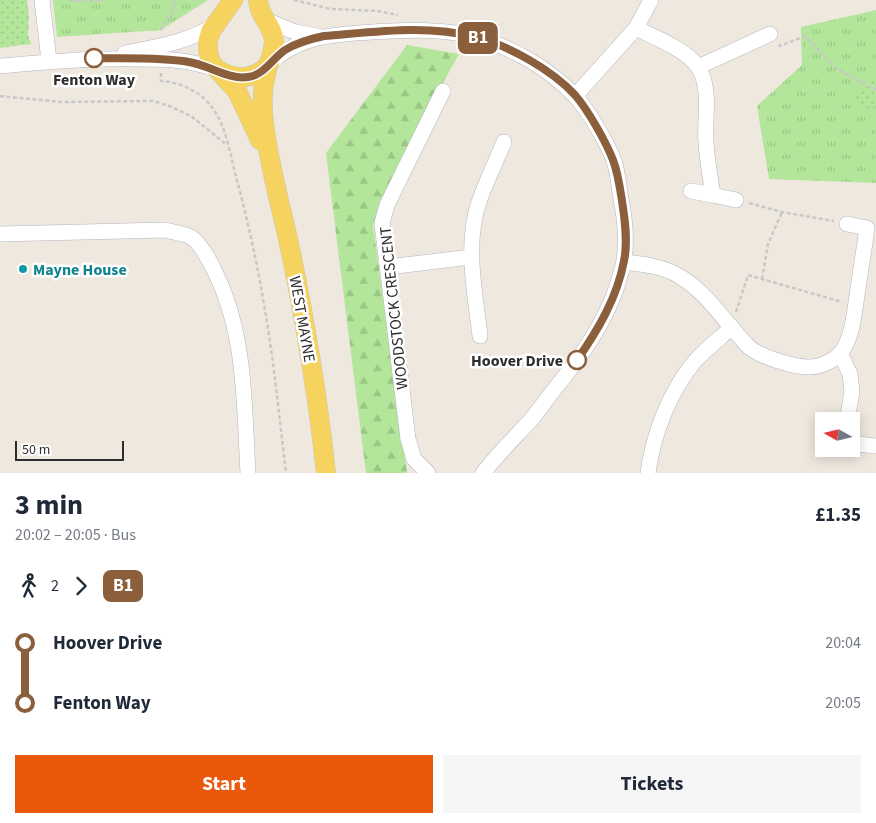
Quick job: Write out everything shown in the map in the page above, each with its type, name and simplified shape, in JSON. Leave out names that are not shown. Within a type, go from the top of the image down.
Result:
[{"type":"main road","name":"WEST MAYNE","points":[[232,0],[211,31],[208,41],[210,60],[237,91],[256,128],[271,166]]},
{"type":"main road","name":"WEST MAYNE","points":[[258,0],[259,10],[274,39],[274,49],[264,82],[263,102],[271,166],[302,309],[314,376],[326,473]]},
{"type":"main road","points":[[216,24],[230,13],[238,11],[254,14],[263,19]]},
{"type":"main road","points":[[219,71],[239,78],[249,77],[257,75],[268,65]]},
{"type":"street","points":[[42,0],[49,62]]},
{"type":"street","points":[[575,96],[636,28],[651,0]]},
{"type":"street","points":[[263,19],[295,32],[324,36],[405,30],[450,32],[475,37],[499,45],[531,61],[575,96],[601,135],[614,162],[626,242],[624,262],[611,304],[601,325],[568,373],[530,420],[482,473]]},
{"type":"street","points":[[94,58],[189,38],[200,34],[216,24]]},
{"type":"street","points":[[636,28],[680,51],[698,66],[707,91],[706,143],[713,195]]},
{"type":"street","points":[[698,66],[770,34]]},
{"type":"street","points":[[268,65],[284,50],[324,36]]},
{"type":"street","points":[[0,66],[94,58],[176,60],[201,64],[219,71]]},
{"type":"street","name":"WOODSTOCK CRESCENT","points":[[428,473],[414,459],[408,439],[382,223],[387,205],[443,90]]},
{"type":"street","points":[[480,336],[471,257],[472,236],[479,200],[504,142]]},
{"type":"street","points":[[691,191],[736,200]]},
{"type":"street","points":[[624,262],[645,264],[678,275],[714,306],[750,348],[763,355],[784,362],[809,367],[825,364],[840,353],[845,347],[853,322],[872,228],[847,224]]},
{"type":"street","points":[[0,234],[165,230],[191,237],[208,257],[222,285],[233,316],[242,358],[248,473]]},
{"type":"street","points":[[388,267],[471,257]]},
{"type":"street","points":[[648,473],[662,420],[682,379],[696,360],[732,327]]},
{"type":"street","points":[[840,353],[850,374],[852,392],[849,412]]},
{"type":"street","points":[[860,444],[876,446]]},
{"type":"path","points":[[70,0],[103,0]]},
{"type":"path","points":[[159,35],[163,24],[171,13],[175,0]]},
{"type":"path","points":[[294,0],[332,9],[390,12],[402,17],[405,30]]},
{"type":"path","points":[[770,34],[780,46],[805,36],[836,68],[876,90]]},
{"type":"path","points":[[161,81],[184,86],[201,96],[210,105],[221,122],[244,205],[267,322],[286,473]]},
{"type":"path","points":[[0,96],[61,102],[153,101],[191,116],[228,146]]},
{"type":"path","points":[[736,200],[782,212],[847,224]]},
{"type":"path","points":[[762,279],[768,244],[782,212]]},
{"type":"path","points":[[732,327],[748,275],[856,306]]},
{"type":"green space","points":[[0,0],[27,0],[29,17],[28,35],[31,44],[0,48]]},
{"type":"green space","points":[[53,0],[208,0],[161,30],[57,37]]},
{"type":"green space","points":[[876,10],[876,183],[769,179],[757,106],[802,65],[801,27]]},
{"type":"green space","points":[[407,45],[459,54],[397,166],[373,225],[407,473],[366,473],[326,153]]},
{"type":"green space","points":[[876,73],[876,104],[871,110],[850,99]]},
{"type":"bus line","name":"B1","points":[[94,58],[176,60],[201,64],[229,76],[239,78],[257,75],[284,50],[312,39],[324,36],[426,30],[475,37],[499,45],[531,61],[575,96],[601,135],[614,162],[619,185],[626,242],[624,262],[611,304],[601,325],[577,360]]},
{"type":"place","name":"Fenton Way","points":[[94,58]]},
{"type":"place","name":"Mayne House","points":[[23,269]]},
{"type":"place","name":"Hoover Drive","points":[[577,360]]}]
